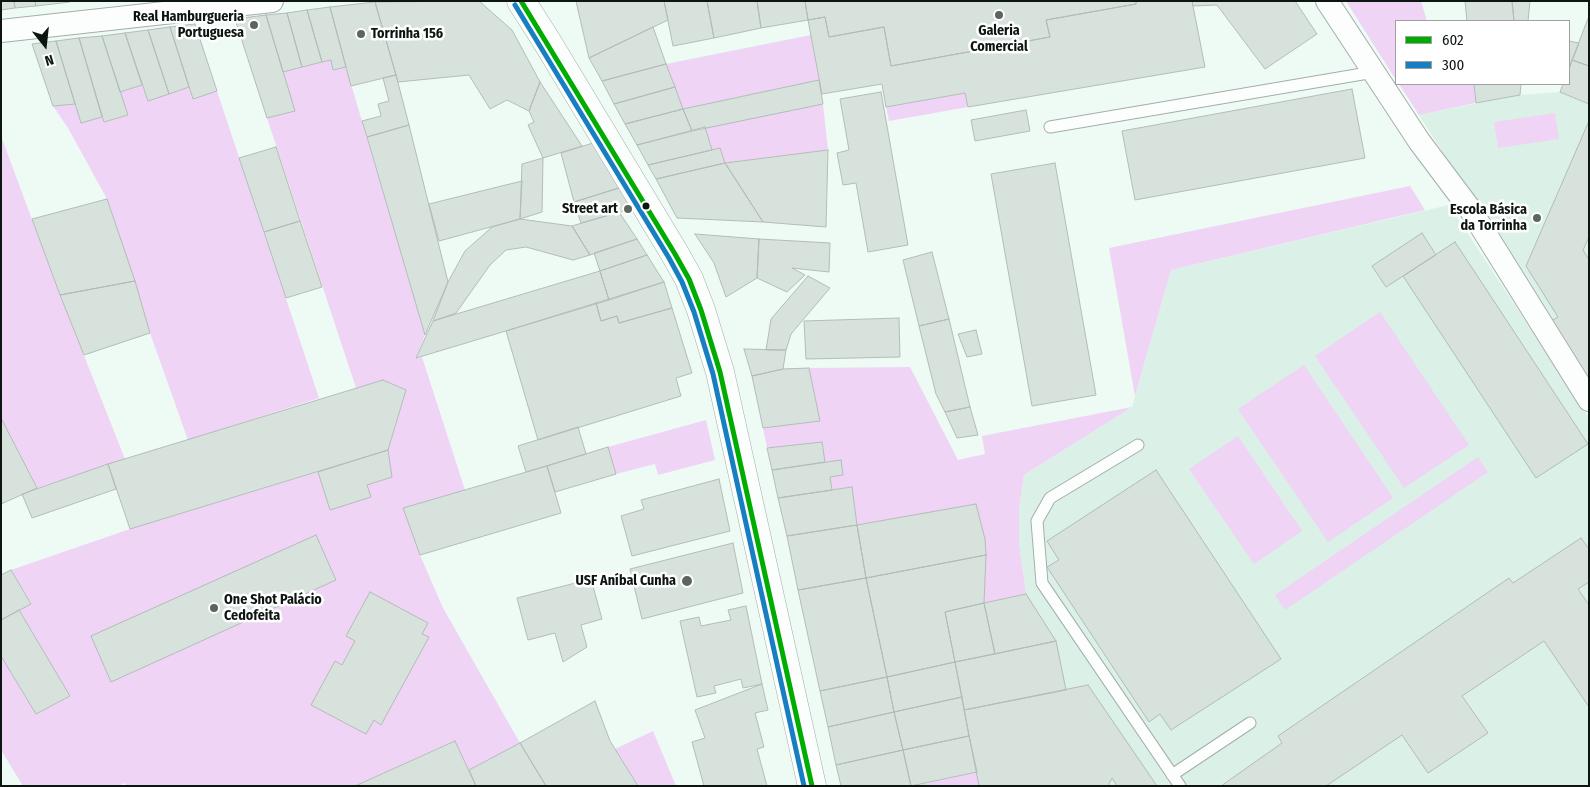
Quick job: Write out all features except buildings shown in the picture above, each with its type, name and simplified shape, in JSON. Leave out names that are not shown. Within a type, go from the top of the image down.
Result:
[{"type":"street","points":[[1,31],[272,1]]},
{"type":"street","points":[[521,1],[675,254],[689,279],[702,310],[720,372],[812,786]]},
{"type":"street","points":[[1327,1],[1419,141],[1470,208],[1589,400]]},
{"type":"lane","points":[[1050,127],[1374,72]]},
{"type":"lane","points":[[1138,445],[1050,498],[1037,521],[1042,583],[1180,786]]},
{"type":"lane","points":[[1172,775],[1250,723]]},
{"type":"shaded area","points":[[1346,1],[1421,1],[1427,20],[1395,20],[1395,78]]},
{"type":"shaded area","points":[[811,35],[819,80],[683,109],[666,64]]},
{"type":"shaded area","points":[[331,60],[333,70],[346,67],[425,335],[416,358],[422,357],[465,490],[420,555],[443,608],[520,743],[469,770],[454,741],[355,786],[126,786],[125,783],[118,786],[23,786],[1,750],[1,656],[36,714],[69,697],[19,610],[31,603],[11,570],[130,529],[318,472],[330,509],[370,496],[367,485],[391,477],[388,450],[406,390],[383,380],[356,388],[267,118],[294,111],[283,72]]},
{"type":"shaded area","points":[[142,85],[148,100],[189,87],[193,99],[217,91],[319,398],[188,440],[150,333],[107,199],[68,128],[53,106],[75,104],[81,122],[102,117],[104,122],[128,115],[120,92]]},
{"type":"shaded area","points":[[1400,85],[1474,85],[1476,103],[1419,115]]},
{"type":"shaded area","name":"Escola Básica da Torrinha","points":[[1560,92],[1589,104],[1589,383],[1419,115],[1520,95]]},
{"type":"shaded area","points":[[965,93],[968,107],[889,121],[886,107]]},
{"type":"shaded area","points":[[823,104],[828,150],[725,163],[720,148],[712,150],[705,127]]},
{"type":"shaded area","points":[[1555,113],[1559,139],[1498,148],[1494,122]]},
{"type":"shaded area","points":[[1,136],[60,295],[125,459],[37,488],[1,418]]},
{"type":"shaded area","points":[[1410,186],[1425,210],[1171,270],[1135,396],[1109,248]]},
{"type":"shaded area","points":[[1449,205],[1589,418],[1589,786],[979,786],[945,612],[1026,594],[1019,543],[1019,508],[1024,475],[1132,407],[1171,270]]},
{"type":"shaded area","points":[[1380,312],[1469,445],[1404,488],[1315,356]]},
{"type":"shaded area","points":[[1304,365],[1393,498],[1328,542],[1238,409]]},
{"type":"shaded area","points":[[910,367],[958,460],[985,454],[982,436],[1132,407],[1024,475],[1019,508],[1019,543],[1026,594],[984,603],[985,539],[976,505],[857,525],[852,487],[832,490],[830,477],[843,475],[841,461],[825,462],[822,442],[767,448],[763,428],[820,421],[809,368]]},
{"type":"shaded area","points":[[706,420],[715,460],[658,475],[655,464],[616,474],[608,447]]},
{"type":"shaded area","points":[[1238,436],[1302,531],[1254,564],[1189,469]]},
{"type":"shaded area","points":[[1478,457],[1488,472],[1285,610],[1275,595]]},
{"type":"shaded area","points":[[653,731],[676,786],[638,786],[615,749]]},
{"type":"shaded area","points":[[977,772],[979,786],[914,786]]},
{"type":"transit line","name":"602","points":[[521,1],[675,254],[689,279],[701,310],[720,372],[812,786]]},
{"type":"transit line","name":"300","points":[[515,5],[669,258],[682,282],[694,312],[713,374],[804,786]]},
{"type":"place","name":"Galeria Comercial","points":[[999,15]]},
{"type":"place","name":"Real Hamburgueria Portuguesa","points":[[254,25]]},
{"type":"place","name":"Torrinha 156","points":[[361,34]]},
{"type":"place","name":"Street art","points":[[628,209]]},
{"type":"place","name":"Escola Básica da Torrinha","points":[[1537,218]]},
{"type":"place","name":"USF Aníbal Cunha","points":[[687,581]]},
{"type":"place","name":"One Shot Palácio Cedofeita","points":[[214,608]]}]
